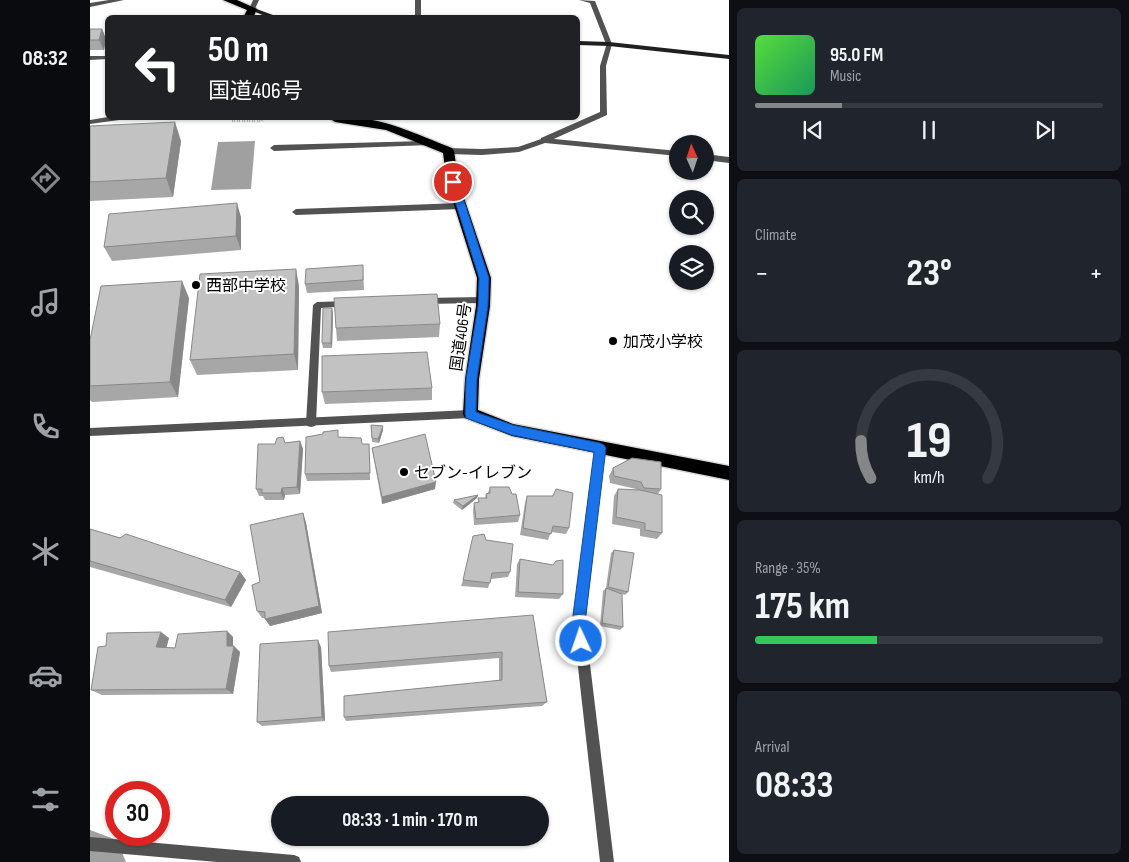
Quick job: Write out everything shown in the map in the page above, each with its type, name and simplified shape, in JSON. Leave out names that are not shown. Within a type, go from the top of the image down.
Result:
[{"type":"highway","points":[[228,0],[252,9]]},
{"type":"highway","points":[[362,120],[388,127],[448,151]]},
{"type":"highway","name":"国道406号","points":[[448,151],[453,182],[484,278],[483,300],[472,379],[470,414]]},
{"type":"highway","points":[[470,414],[512,430],[729,473]]},
{"type":"street","points":[[90,5],[121,0]]},
{"type":"street","points":[[418,0],[418,15]]},
{"type":"street","points":[[448,151],[482,152],[519,149],[604,113],[603,66],[609,44],[593,2],[582,0]]},
{"type":"street","points":[[252,9],[269,15]]},
{"type":"street","points":[[580,43],[609,44],[729,57]]},
{"type":"street","points":[[90,58],[105,58]]},
{"type":"street","points":[[90,122],[105,120]]},
{"type":"street","points":[[544,140],[669,153]]},
{"type":"street","points":[[274,148],[426,143]]},
{"type":"street","points":[[714,158],[728,159]]},
{"type":"street","points":[[296,212],[461,206]]},
{"type":"street","points":[[415,302],[483,300]]},
{"type":"street","points":[[311,423],[316,305],[356,304]]},
{"type":"street","points":[[90,432],[470,414]]},
{"type":"street","points":[[600,448],[579,623],[607,862]]},
{"type":"street","points":[[90,844],[294,862]]},
{"type":"path","points":[[232,121],[247,120]]},
{"type":"shaded area","points":[[255,141],[251,189],[211,190],[218,142]]},
{"type":"building","points":[[90,29],[102,29],[99,40],[90,40]]},
{"type":"building","points":[[175,122],[166,178],[90,182],[90,126]]},
{"type":"building","points":[[237,203],[236,236],[104,247],[109,214]]},
{"type":"building","points":[[363,265],[363,280],[305,284],[306,269]]},
{"type":"building","points":[[296,269],[294,354],[190,360],[200,274]]},
{"type":"building","points":[[182,281],[170,382],[90,386],[90,340],[101,286]]},
{"type":"building","points":[[437,294],[440,324],[336,328],[334,298]]},
{"type":"building","points":[[323,308],[332,308],[331,343],[322,343]]},
{"type":"building","points":[[427,352],[432,388],[322,392],[322,356]]},
{"type":"building","points":[[371,425],[383,426],[378,439],[372,438]]},
{"type":"building","points":[[338,430],[338,437],[361,438],[362,444],[369,444],[370,473],[305,474],[306,437]]},
{"type":"building","name":"セブン-イレブン","points":[[425,434],[436,482],[382,497],[372,448]]},
{"type":"building","points":[[283,437],[285,443],[300,441],[297,487],[282,488],[281,493],[262,493],[262,489],[256,489],[258,444],[275,444],[277,438]]},
{"type":"building","points":[[632,458],[661,462],[661,489],[644,488],[641,482],[614,476],[613,468]]},
{"type":"building","points":[[490,487],[509,487],[512,494],[516,494],[520,515],[476,519],[474,503],[479,502],[478,498],[487,498],[486,494],[490,493]]},
{"type":"building","points":[[556,489],[573,493],[569,528],[553,526],[551,534],[523,528],[527,496],[553,496]]},
{"type":"building","points":[[618,489],[640,490],[662,495],[662,533],[645,530],[645,523],[616,517]]},
{"type":"building","points":[[478,495],[463,506],[454,500]]},
{"type":"building","points":[[303,513],[319,606],[265,619],[265,612],[257,611],[252,585],[260,582],[250,525]]},
{"type":"building","points":[[90,529],[120,538],[126,534],[240,572],[225,600],[90,561]]},
{"type":"building","points":[[484,534],[486,540],[513,544],[510,572],[492,573],[490,583],[463,580],[473,536]]},
{"type":"building","points":[[614,550],[634,553],[628,592],[608,587]]},
{"type":"building","points":[[520,559],[553,565],[556,561],[563,560],[563,594],[518,592]]},
{"type":"building","points":[[606,588],[622,594],[623,627],[602,623]]},
{"type":"building","points":[[533,615],[547,702],[344,717],[344,696],[502,680],[502,652],[329,666],[328,632]]},
{"type":"building","points":[[227,631],[227,646],[234,646],[226,689],[91,690],[98,647],[106,646],[107,633],[161,632],[156,647],[175,648],[178,634]]},
{"type":"building","points":[[318,640],[322,717],[257,722],[260,644]]},
{"type":"waterway","points":[[90,861],[95,862]]},
{"type":"place","name":"西部中学校","points":[[196,285]]},
{"type":"place","name":"加茂小学校","points":[[613,341]]},
{"type":"place","name":"セブン-イレブン","points":[[404,472]]},
{"type":"route","points":[[453,182],[484,278],[483,306],[472,379],[470,414],[512,430],[600,448],[579,623],[581,641]]}]
